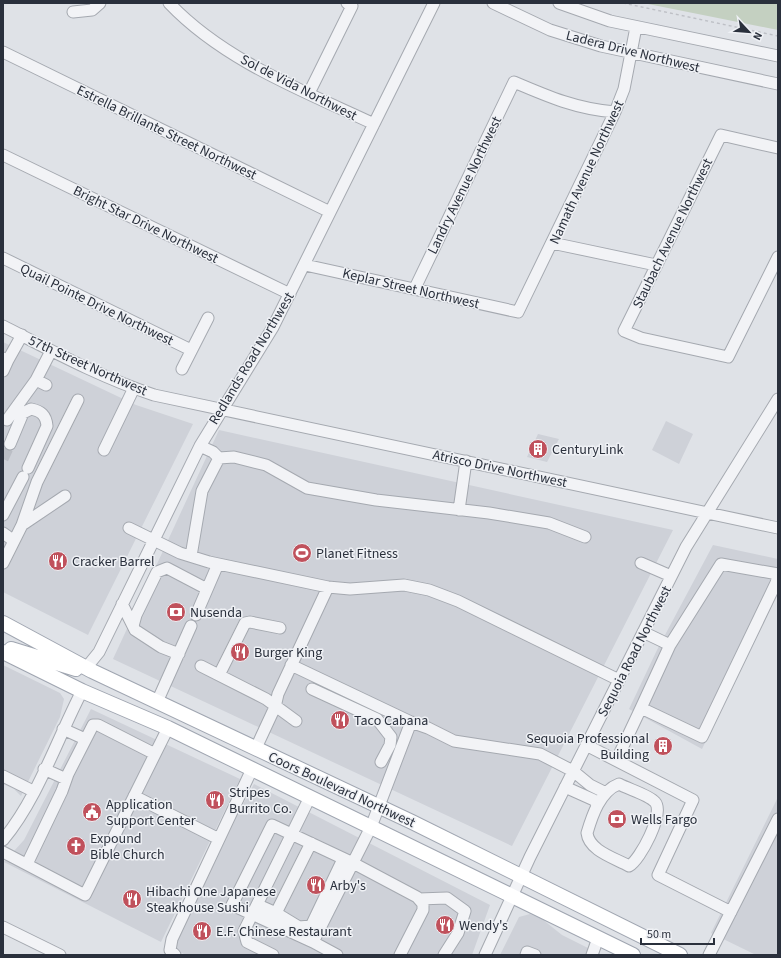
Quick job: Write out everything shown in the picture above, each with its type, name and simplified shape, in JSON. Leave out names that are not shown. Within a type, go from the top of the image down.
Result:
[{"type":"main road","name":"Coors Boulevard Northwest","points":[[3,624],[86,668],[379,806],[680,955]]},
{"type":"main road","points":[[3,649],[16,650],[79,670],[86,668]]},
{"type":"main road","name":"Coors Boulevard Northwest","points":[[3,652],[82,691],[168,728],[633,955]]},
{"type":"main road","points":[[82,691],[94,685],[102,684],[149,704],[171,708]]},
{"type":"street","points":[[73,12],[92,10],[100,3]]},
{"type":"street","name":"Sol de Vida Northwest","points":[[169,3],[205,35],[251,65],[374,124]]},
{"type":"street","points":[[308,92],[352,6],[347,3]]},
{"type":"street","name":"Redlands Road Northwest","points":[[86,668],[99,652],[200,446],[261,347],[290,294],[434,3]]},
{"type":"street","name":"Ladera Drive Northwest","points":[[493,3],[567,36],[632,54],[778,84]]},
{"type":"street","name":"Ladera Drive Northwest","points":[[560,3],[610,21],[778,56]]},
{"type":"street","name":"Namath Avenue Northwest","points":[[518,312],[616,112],[624,89],[632,54],[636,26]]},
{"type":"street","name":"Estrella Brillante Street Northwest","points":[[3,52],[330,212]]},
{"type":"street","name":"Landry Avenue Northwest","points":[[415,288],[514,82],[558,101],[592,110],[616,112]]},
{"type":"street","name":"Staubach Avenue Northwest","points":[[778,148],[721,135],[624,331],[641,338],[728,357],[778,257]]},
{"type":"street","name":"Bright Star Drive Northwest","points":[[3,155],[290,294]]},
{"type":"street","points":[[552,243],[656,265]]},
{"type":"street","name":"Quail Pointe Drive Northwest","points":[[3,258],[192,350]]},
{"type":"street","name":"Keplar Street Northwest","points":[[305,264],[518,312]]},
{"type":"street","name":"Quail Pointe Drive Northwest","points":[[182,369],[208,318]]},
{"type":"street","name":"57th Street Northwest","points":[[3,326],[52,351],[134,388],[154,395],[222,409]]},
{"type":"street","points":[[3,371],[6,359],[22,335]]},
{"type":"street","points":[[18,426],[5,424],[36,380],[52,351]]},
{"type":"street","points":[[36,380],[46,385]]},
{"type":"street","points":[[104,450],[134,388]]},
{"type":"street","name":"Sequoia Road Northwest","points":[[485,955],[511,896],[671,576],[686,548],[778,399]]},
{"type":"street","points":[[4,558],[10,542],[22,525],[37,482],[78,400]]},
{"type":"street","points":[[3,515],[47,426],[47,419],[40,411],[30,409],[23,413],[10,444]]},
{"type":"street","name":"Atrisco Drive Northwest","points":[[222,409],[778,528]]},
{"type":"street","points":[[200,446],[213,452],[219,458]]},
{"type":"street","points":[[219,458],[234,456],[266,465],[307,488],[376,500],[549,523],[585,537]]},
{"type":"street","points":[[190,556],[202,490],[206,479],[219,458]]},
{"type":"street","points":[[459,510],[466,461]]},
{"type":"street","points":[[22,525],[65,496]]},
{"type":"street","points":[[129,528],[180,553],[190,556],[218,564],[328,587],[350,590],[404,585],[428,590],[458,601],[619,680]]},
{"type":"street","points":[[3,533],[10,542]]},
{"type":"street","points":[[145,559],[162,570]]},
{"type":"street","points":[[641,563],[671,576]]},
{"type":"street","points":[[196,615],[218,564]]},
{"type":"street","points":[[617,759],[670,645],[721,564],[778,574],[776,583],[702,737],[641,708]]},
{"type":"street","points":[[133,626],[136,615],[157,572],[167,568],[207,590]]},
{"type":"street","points":[[256,748],[275,707],[278,694],[328,587]]},
{"type":"street","points":[[122,604],[135,630],[161,647],[179,654]]},
{"type":"street","points":[[219,675],[245,623],[250,622],[280,628]]},
{"type":"street","points":[[157,702],[191,626]]},
{"type":"street","points":[[643,632],[670,645]]},
{"type":"street","points":[[291,665],[410,722],[428,728],[454,741],[540,754],[573,771],[590,785],[606,793]]},
{"type":"street","points":[[201,666],[266,699],[296,721]]},
{"type":"street","points":[[312,688],[378,720],[391,737],[390,745],[381,762]]},
{"type":"street","points":[[3,840],[15,826],[82,691]]},
{"type":"street","points":[[401,955],[423,910],[424,904],[419,899],[348,861],[272,825],[232,905],[276,913],[299,927],[311,926],[348,861],[371,827],[410,722]]},
{"type":"street","points":[[27,864],[62,791],[90,727],[95,724],[155,754]]},
{"type":"street","points":[[3,852],[85,895],[168,728]]},
{"type":"street","points":[[63,729],[85,739]]},
{"type":"street","points":[[586,745],[617,759],[693,800],[658,875],[731,912]]},
{"type":"street","points":[[44,769],[66,779]]},
{"type":"street","points":[[175,955],[170,950],[172,939],[252,770]]},
{"type":"street","points":[[3,776],[33,791]]},
{"type":"street","points":[[619,784],[655,802],[657,806],[658,814],[655,824],[638,859],[629,866],[598,850],[590,844],[587,833],[597,805],[606,793],[619,784]]},
{"type":"street","points":[[565,787],[594,800],[597,805]]},
{"type":"street","points":[[134,796],[219,839]]},
{"type":"street","points":[[272,955],[247,942],[244,931],[310,798]]},
{"type":"street","points":[[709,955],[778,819]]},
{"type":"street","points":[[276,913],[311,843]]},
{"type":"street","points":[[313,942],[348,861]]},
{"type":"street","points":[[419,899],[447,898],[465,911],[458,934],[444,955]]},
{"type":"street","points":[[255,909],[286,931],[313,942],[337,955]]},
{"type":"street","points":[[3,927],[60,955]]},
{"type":"street","points":[[592,955],[598,938]]},
{"type":"street","points":[[526,955],[527,952],[535,955]]},
{"type":"path","points":[[624,3],[778,36]]},
{"type":"shaded area","points":[[3,342],[136,405],[193,424],[88,635],[3,592]]},
{"type":"shaded area","points":[[666,421],[693,434],[679,464],[652,450]]},
{"type":"shaded area","points":[[219,430],[673,530],[512,846],[113,659]]},
{"type":"shaded area","points":[[538,434],[559,439],[547,462],[527,457]]},
{"type":"shaded area","points":[[713,545],[778,559],[778,592],[702,749],[629,709],[657,650]]},
{"type":"shaded area","points":[[3,665],[60,693],[64,699],[60,717],[21,796],[14,789],[3,784]]},
{"type":"shaded area","points":[[91,709],[240,779],[161,942],[4,862],[24,840]]},
{"type":"shaded area","points":[[254,784],[490,905],[472,955],[186,955],[165,945]]},
{"type":"shaded area","points":[[778,797],[778,955],[756,955],[711,933]]},
{"type":"shaded area","points":[[530,914],[542,919],[562,935],[602,955],[500,955],[519,917]]},
{"type":"green space","points":[[643,3],[778,3],[778,30]]},
{"type":"tunnel","points":[[3,459],[10,444]]},
{"type":"place","name":"CenturyLink","points":[[538,449]]},
{"type":"place","name":"Planet Fitness","points":[[302,553]]},
{"type":"place","name":"Cracker Barrel","points":[[58,561]]},
{"type":"place","name":"Nusenda","points":[[176,612]]},
{"type":"place","name":"Burger King","points":[[240,652]]},
{"type":"place","name":"Taco Cabana","points":[[340,720]]},
{"type":"place","name":"Sequoia Professional Building","points":[[663,746]]},
{"type":"place","name":"Stripes Burrito Co.","points":[[215,800]]},
{"type":"place","name":"Application Support Center","points":[[92,812]]},
{"type":"place","name":"Wells Fargo","points":[[617,819]]},
{"type":"place","name":"Expound Bible Church","points":[[76,846]]},
{"type":"place","name":"Arby's","points":[[316,885]]},
{"type":"place","name":"Hibachi One Japanese Steakhouse Sushi","points":[[132,899]]},
{"type":"place","name":"Wendy's","points":[[445,925]]},
{"type":"place","name":"E.F. Chinese Restaurant","points":[[202,931]]}]
